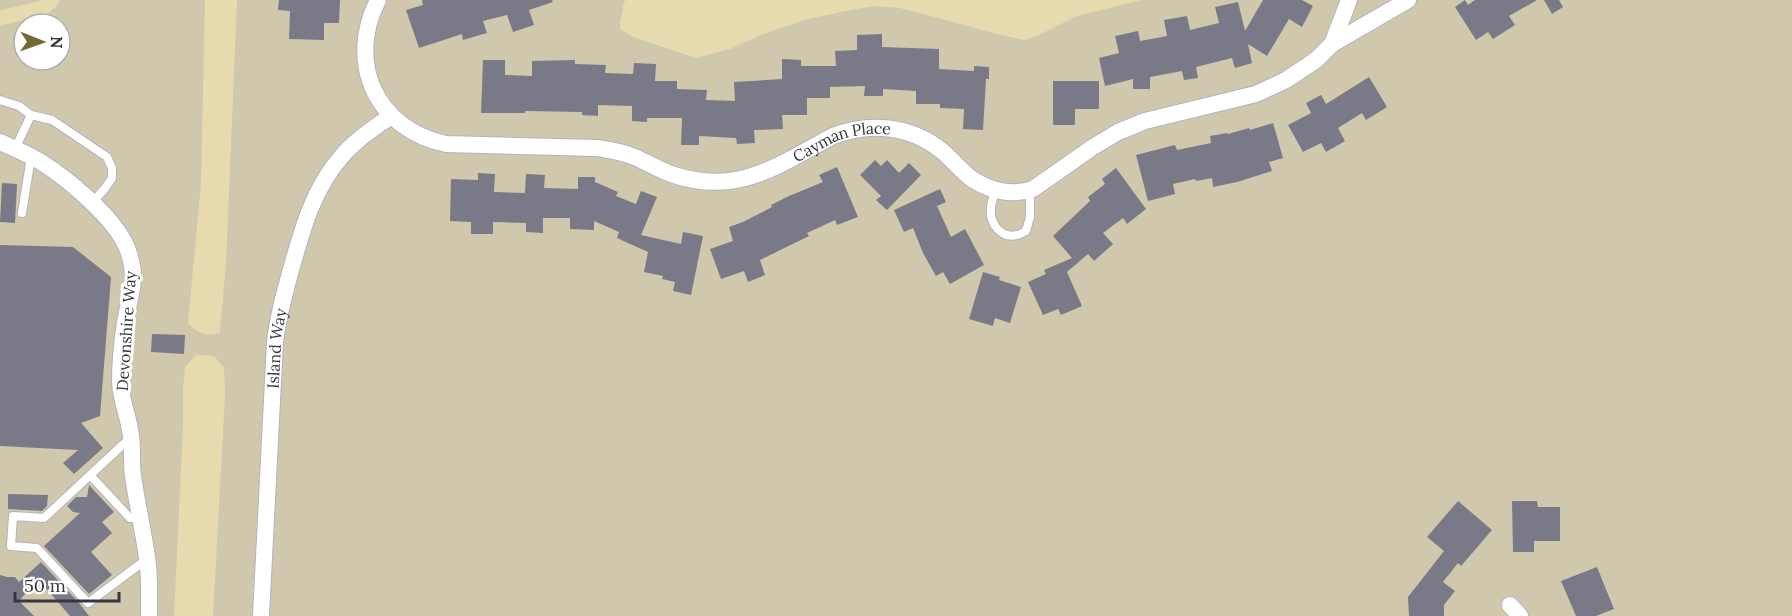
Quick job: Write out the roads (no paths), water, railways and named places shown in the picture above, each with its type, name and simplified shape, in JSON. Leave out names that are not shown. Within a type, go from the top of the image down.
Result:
[{"type":"street","name":"Cayman Place","points":[[378,0],[365,44],[366,67],[377,99],[391,116],[415,134],[446,144],[597,148],[617,151],[675,175],[720,182],[752,177],[844,132],[867,127],[890,128],[923,139],[943,151],[972,179],[996,190],[1013,193],[1030,190]]},
{"type":"street","points":[[1332,44],[1349,0]]},
{"type":"street","points":[[1030,190],[1092,147],[1145,120],[1256,94],[1286,80],[1316,60],[1332,44],[1406,0]]},
{"type":"street","name":"Island Way","points":[[261,616],[275,342],[282,302],[306,219],[327,175],[359,139],[391,116]]},
{"type":"street","name":"Devonshire Way","points":[[7,145],[40,162],[82,192],[115,227],[127,248],[132,267],[132,294],[125,322],[120,383],[122,400],[132,436],[132,473],[147,559],[150,590],[149,616]]},
{"type":"lane","points":[[0,100],[19,106],[32,115],[52,120],[107,157],[112,168],[112,178],[92,203]]},
{"type":"lane","points":[[7,145],[32,115]]},
{"type":"lane","points":[[22,213],[31,157]]},
{"type":"lane","points":[[996,190],[991,208],[991,219],[996,229],[1006,234],[1017,235],[1026,231],[1030,216],[1030,190]]},
{"type":"lane","points":[[132,436],[44,518],[13,516],[11,546],[38,548],[88,603],[147,559]]},
{"type":"lane","points":[[90,475],[130,518],[139,518]]},
{"type":"waterway","points":[[0,18],[43,8],[52,0]]}]
